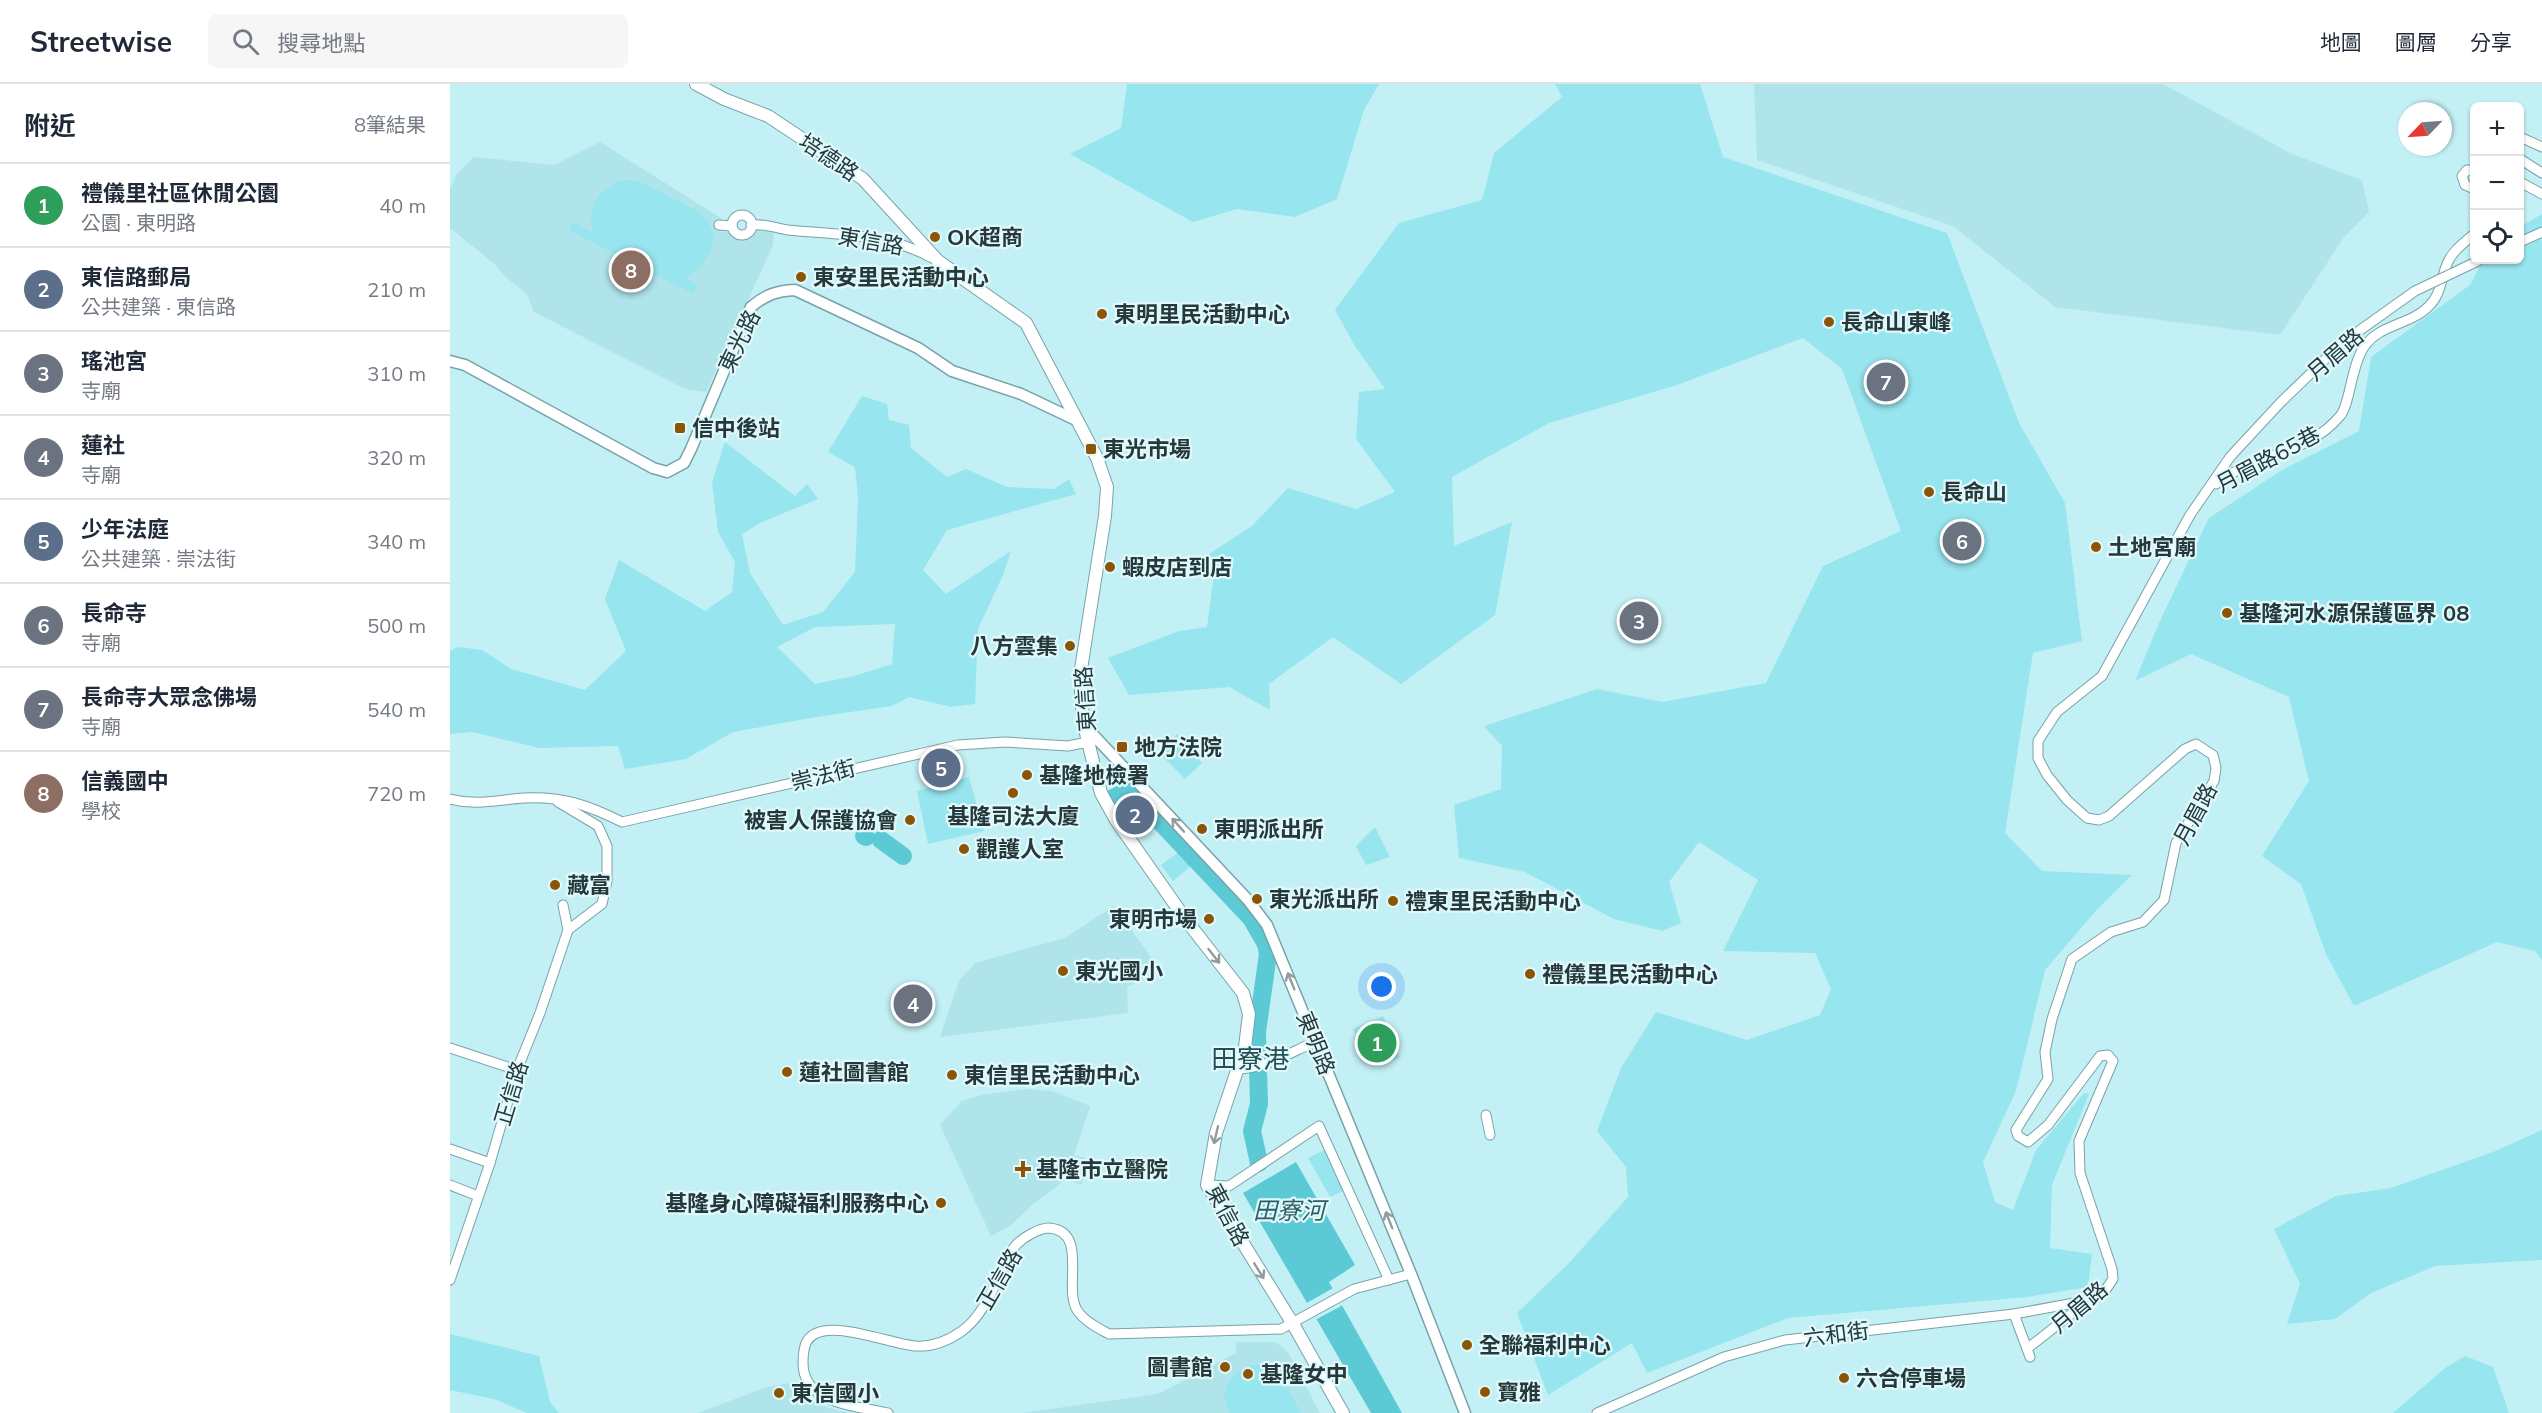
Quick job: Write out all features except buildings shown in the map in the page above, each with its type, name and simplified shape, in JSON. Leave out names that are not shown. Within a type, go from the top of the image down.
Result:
[{"type":"main road","name":"培德路","points":[[696,84],[724,99],[768,116],[863,178],[938,261]]},
{"type":"main road","name":"東信路","points":[[938,261],[1026,323],[1097,458],[1107,487],[1106,516],[1081,669],[1081,698],[1084,725],[1093,741],[1101,793],[1116,820],[1186,920],[1243,993],[1249,1024],[1243,1069],[1216,1133],[1207,1185],[1293,1324],[1343,1413]]},
{"type":"street","points":[[2524,139],[2542,147]]},
{"type":"street","points":[[2524,162],[2542,173]]},
{"type":"street","points":[[2470,170],[2467,170],[2462,176],[2465,185],[2470,187]]},
{"type":"street","points":[[2524,184],[2542,194]]},
{"type":"street","points":[[741,215],[747,217],[752,225],[750,230],[742,235],[736,233],[732,226],[735,217],[741,215]]},
{"type":"street","name":"東信路","points":[[752,225],[764,224],[785,230],[872,237],[919,251],[938,261]]},
{"type":"street","points":[[719,225],[732,226]]},
{"type":"street","points":[[2524,240],[2542,232]]},
{"type":"street","name":"月眉路65巷","points":[[2205,493],[2225,476],[2261,460],[2296,449],[2320,435],[2342,415],[2356,359],[2366,344],[2391,325],[2416,315],[2430,306],[2439,291],[2447,264],[2457,249],[2470,238]]},
{"type":"street","name":"月眉路","points":[[2014,1314],[2029,1352],[2088,1301],[2104,1292],[2113,1279],[2112,1269],[2080,1173],[2079,1141],[2113,1061],[2108,1055],[2100,1056],[2048,1125],[2028,1142],[2018,1136],[2016,1130],[2048,1079],[2045,1052],[2052,1018],[2072,959],[2111,932],[2143,922],[2164,900],[2176,843],[2214,781],[2216,768],[2213,754],[2196,744],[2185,749],[2109,816],[2099,820],[2087,818],[2067,800],[2047,775],[2038,759],[2038,741],[2057,712],[2102,676],[2190,515],[2230,457],[2342,344],[2415,291],[2472,264]]},
{"type":"street","name":"東光路","points":[[450,361],[465,365],[653,468],[667,472],[684,463],[751,307],[764,296],[774,292],[795,290],[918,348],[952,371],[1021,394],[1078,421]]},
{"type":"street","name":"崇法街","points":[[450,799],[469,804],[524,798],[554,799],[587,805],[622,822],[958,745],[1005,742],[1068,746],[1093,741]]},
{"type":"street","name":"東明路","points":[[1093,741],[1248,900],[1267,925],[1411,1274],[1465,1413]]},
{"type":"street","name":"崇法街","points":[[554,799],[598,826],[607,846],[607,881],[602,904],[568,930]]},
{"type":"street","name":"正信路","points":[[450,1280],[490,1163],[517,1070],[540,1013],[568,930],[563,904]]},
{"type":"street","points":[[1243,1069],[1264,1064],[1315,1042]]},
{"type":"street","points":[[450,1048],[517,1070]]},
{"type":"street","points":[[1486,1115],[1490,1135]]},
{"type":"street","points":[[1207,1185],[1228,1186],[1319,1126],[1389,1280]]},
{"type":"street","points":[[450,1149],[490,1163]]},
{"type":"street","points":[[450,1185],[478,1196]]},
{"type":"street","name":"正信路","points":[[888,1413],[834,1401],[811,1388],[805,1379],[803,1351],[806,1342],[813,1334],[829,1329],[917,1346],[935,1344],[949,1338],[961,1332],[984,1307],[1015,1245],[1038,1231],[1048,1228],[1063,1233],[1070,1241],[1074,1262],[1071,1289],[1077,1310],[1087,1321],[1109,1335],[1281,1329],[1293,1324]]},
{"type":"street","points":[[450,1245],[460,1249]]},
{"type":"street","points":[[1293,1324],[1342,1295],[1366,1284],[1411,1274]]},
{"type":"street","name":"六和街","points":[[1597,1413],[1724,1357],[1785,1340],[2014,1314],[2088,1301]]},
{"type":"shaded area","points":[[1127,84],[1379,84],[1364,110],[1337,199],[1295,217],[1237,209],[1193,222],[1070,154],[1121,128]]},
{"type":"shaded area","points":[[1555,84],[1700,84],[1723,157],[1947,233],[2019,423],[2065,503],[2082,641],[2033,653],[2005,833],[2042,871],[2132,875],[2094,913],[2045,970],[2016,1091],[1983,1162],[1995,1202],[2013,1210],[2036,1150],[2084,1093],[2089,1094],[2052,1185],[2050,1248],[2092,1254],[2088,1287],[2028,1297],[1788,1318],[1647,1373],[1632,1343],[1548,1395],[1517,1313],[1570,1262],[1628,1197],[1626,1167],[1597,1131],[1621,1068],[1656,1012],[1747,1040],[1820,1015],[1831,989],[1815,953],[1723,951],[1758,880],[1699,842],[1669,882],[1681,923],[1662,931],[1614,919],[1525,872],[1459,858],[1454,805],[1501,789],[1502,746],[1484,726],[1597,689],[1662,702],[1766,683],[1823,566],[1901,531],[1842,369],[1803,338],[1677,385],[1549,423],[1452,477],[1454,546],[1512,522],[1495,615],[1401,684],[1333,637],[1269,684],[1270,710],[1229,687],[1129,695],[1108,658],[1179,631],[1207,627],[1213,581],[1206,556],[1252,526],[1288,488],[1356,509],[1395,492],[1356,439],[1359,392],[1385,389],[1355,346],[1335,310],[1399,223],[1482,200],[1494,153],[1562,97]]},
{"type":"shaded area","points":[[1754,84],[2163,84],[2292,154],[2362,180],[2369,212],[2344,237],[2280,335],[2055,307],[1953,226],[1757,160]]},
{"type":"shaded area","points":[[600,142],[721,218],[721,232],[743,239],[764,227],[774,228],[773,245],[706,392],[685,389],[534,312],[527,294],[503,275],[496,265],[450,228],[450,189],[457,174],[474,157],[554,165]]},
{"type":"shaded area","points":[[624,180],[636,181],[652,187],[694,209],[706,219],[711,228],[712,247],[702,265],[685,278],[697,285],[693,294],[569,230],[573,222],[593,233],[591,214],[596,199],[608,187]]},
{"type":"shaded area","points":[[2542,214],[2542,960],[2535,951],[2497,942],[2354,1006],[2326,954],[2301,884],[2262,856],[2309,781],[2289,697],[2191,654],[2135,681],[2159,623],[2209,518],[2282,470],[2359,431],[2371,357],[2470,285],[2481,264],[2524,264],[2524,225]]},
{"type":"shaded area","points":[[862,396],[887,404],[889,420],[909,425],[911,448],[947,477],[966,469],[1007,487],[1054,489],[1069,479],[1076,494],[947,530],[923,570],[946,594],[1011,551],[1003,575],[978,629],[975,704],[951,707],[909,697],[892,706],[733,732],[686,759],[625,769],[618,746],[539,748],[472,732],[450,734],[450,651],[458,647],[482,650],[511,669],[585,690],[626,651],[605,599],[619,560],[705,611],[732,592],[735,562],[718,532],[712,482],[725,442],[795,496],[807,484],[818,499],[762,522],[742,534],[750,573],[783,625],[823,612],[855,572],[858,499],[855,467],[828,452]],"holes":[[[895,624],[892,664],[854,676],[815,684],[777,647],[815,627]]]},
{"type":"shaded area","points":[[1177,734],[1202,763],[1185,779],[1160,754]]},
{"type":"shaded area","points":[[969,777],[984,831],[928,844],[917,791]]},
{"type":"shaded area","points":[[1375,827],[1390,857],[1366,865],[1356,846]]},
{"type":"shaded area","points":[[1180,851],[1191,866],[1173,881],[1161,865]]},
{"type":"shaded area","name":"東光國小","points":[[1114,906],[1161,971],[1127,987],[1128,1013],[940,1037],[959,981],[975,963],[1065,938]]},
{"type":"shaded area","points":[[1383,1016],[1400,1058],[1372,1066],[1353,1029]]},
{"type":"shaded area","name":"基隆市立醫院","points":[[1027,1089],[1052,1091],[1090,1106],[1074,1155],[1090,1159],[1081,1185],[1066,1179],[1032,1205],[1010,1226],[991,1236],[940,1125],[962,1101],[980,1095]]},
{"type":"shaded area","points":[[2542,1130],[2542,1260],[2435,1266],[2371,1293],[2335,1319],[2287,1324],[2300,1284],[2274,1229],[2336,1196],[2391,1188],[2493,1152]]},
{"type":"shaded area","points":[[1329,1148],[1348,1189],[1330,1197],[1308,1158]]},
{"type":"shaded area","points":[[450,1334],[539,1356],[550,1402],[559,1413],[527,1413],[494,1399],[450,1390]]},
{"type":"shaded area","name":"基隆女中","points":[[1236,1342],[1274,1342],[1281,1346],[1288,1352],[1320,1413],[1022,1413],[1158,1394],[1236,1353]]},
{"type":"shaded area","points":[[2465,1356],[2493,1367],[2509,1413],[2393,1413],[2445,1368]]},
{"type":"shaded area","points":[[1267,1364],[1279,1374],[1301,1413],[1230,1413],[1224,1397],[1233,1376],[1244,1368]]},
{"type":"shaded area","name":"東信國小","points":[[799,1381],[809,1398],[828,1408],[850,1413],[698,1413],[764,1388]]},
{"type":"water","name":"田寮河","points":[[1296,1162],[1355,1265],[1329,1282],[1402,1413],[1371,1413],[1243,1193]]},
{"type":"pier","points":[[1335,1287],[1345,1304],[1315,1320],[1305,1304]]},
{"type":"waterway","name":"田寮河","points":[[1113,798],[1127,791],[1134,794],[1251,918],[1266,944],[1268,954],[1257,1032],[1259,1104],[1252,1131],[1259,1163]]},
{"type":"waterway","name":"田寮河","points":[[881,840],[903,856]]},
{"type":"place","name":"OK超商","points":[[935,237]]},
{"type":"place","name":"信義國中","points":[[631,270]]},
{"type":"place","name":"東安里民活動中心","points":[[801,277]]},
{"type":"place","name":"東明里民活動中心","points":[[1102,314]]},
{"type":"place","name":"長命山東峰","points":[[1829,322]]},
{"type":"place","name":"長命寺大眾念佛場","points":[[1886,382]]},
{"type":"place","name":"信中後站","points":[[680,428]]},
{"type":"place","name":"東光市場","points":[[1091,449]]},
{"type":"place","name":"長命山","points":[[1929,492]]},
{"type":"place","name":"長命寺","points":[[1962,541]]},
{"type":"place","name":"土地宮廟","points":[[2096,547]]},
{"type":"place","name":"蝦皮店到店","points":[[1110,567]]},
{"type":"place","name":"基隆河水源保護區界 08","points":[[2227,613]]},
{"type":"place","name":"瑤池宮","points":[[1639,621]]},
{"type":"place","name":"八方雲集","points":[[1070,646]]},
{"type":"place","name":"地方法院","points":[[1122,747]]},
{"type":"place","name":"少年法庭","points":[[941,768]]},
{"type":"place","name":"基隆地檢署","points":[[1027,775]]},
{"type":"place","name":"基隆司法大廈","points":[[1013,793]]},
{"type":"place","name":"東信路郵局","points":[[1135,815]]},
{"type":"place","name":"被害人保護協會","points":[[910,820]]},
{"type":"place","name":"東明派出所","points":[[1202,829]]},
{"type":"place","name":"觀護人室","points":[[964,849]]},
{"type":"place","name":"藏富","points":[[555,885]]},
{"type":"place","name":"東光派出所","points":[[1257,899]]},
{"type":"place","name":"禮東里民活動中心","points":[[1393,901]]},
{"type":"place","name":"東明市場","points":[[1209,919]]},
{"type":"place","name":"東光國小","points":[[1063,971]]},
{"type":"place","name":"禮儀里民活動中心","points":[[1530,974]]},
{"type":"place","name":"蓮社","points":[[913,1004]]},
{"type":"place","name":"禮儀里社區休閒公園","points":[[1377,1043]]},
{"type":"place","name":"蓮社圖書館","points":[[787,1072]]},
{"type":"place","name":"東信里民活動中心","points":[[952,1075]]},
{"type":"place","name":"基隆市立醫院","points":[[1023,1169]]},
{"type":"place","name":"基隆身心障礙福利服務中心","points":[[941,1203]]},
{"type":"place","name":"全聯福利中心","points":[[1467,1345]]},
{"type":"place","name":"圖書館","points":[[1225,1367]]},
{"type":"place","name":"基隆女中","points":[[1248,1374]]},
{"type":"place","name":"六合停車場","points":[[1844,1378]]},
{"type":"place","name":"寶雅","points":[[1485,1392]]},
{"type":"place","name":"東信國小","points":[[779,1393]]},
{"type":"district","name":"田寮港","points":[[1250,1059]]}]
